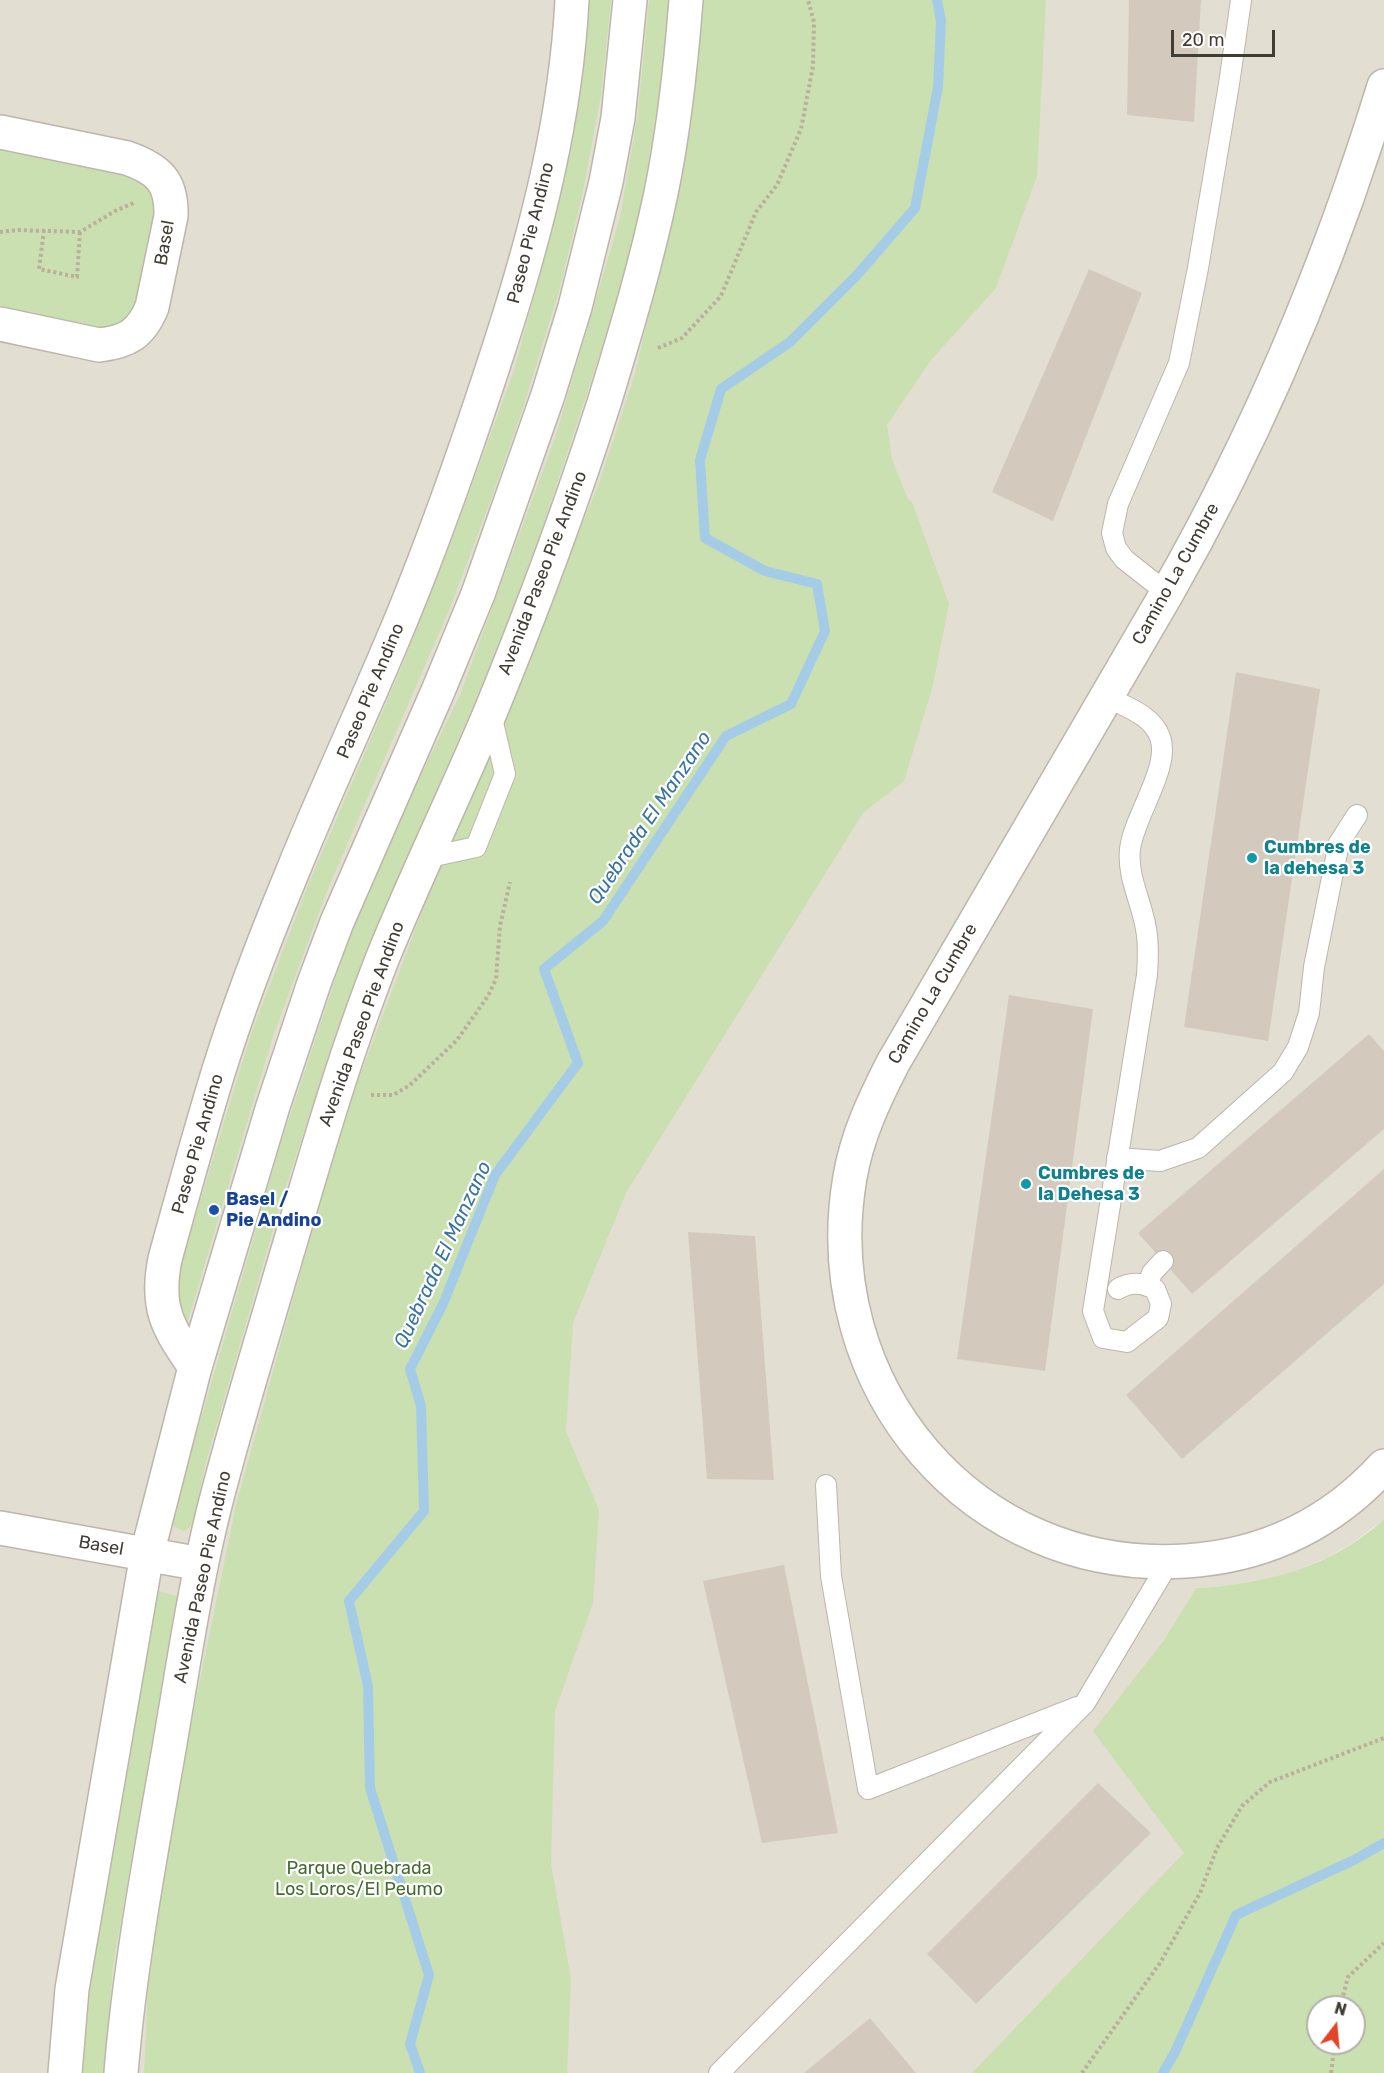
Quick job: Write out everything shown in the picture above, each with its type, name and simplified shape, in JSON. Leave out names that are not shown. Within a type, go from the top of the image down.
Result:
[{"type":"street","name":"Paseo Pie Andino","points":[[195,1367],[172,1333],[165,1317],[161,1300],[161,1279],[165,1259],[218,1073],[264,940],[425,560],[522,279],[555,135],[565,79],[572,0]]},
{"type":"street","points":[[65,2073],[74,1977],[147,1554],[195,1367],[283,1075],[314,983],[337,922],[478,594],[548,395],[578,297],[606,182],[620,98],[630,0]]},
{"type":"street","name":"Avenida Paseo Pie Andino","points":[[121,2073],[126,2008],[135,1943],[201,1564],[232,1443],[339,1080],[383,957],[491,711],[540,587],[585,462],[642,278],[661,193],[673,122],[686,0]]},
{"type":"street","name":"Camino La Cumbre","points":[[1384,86],[1359,167],[1318,276],[1238,458],[1167,593],[875,1098],[856,1147],[850,1175],[845,1228],[847,1280],[859,1336],[879,1386],[909,1434],[929,1459],[982,1505],[1048,1540],[1113,1558],[1169,1562],[1201,1560],[1234,1554],[1270,1544],[1306,1529],[1335,1511],[1384,1466]]},
{"type":"street","points":[[0,132],[127,158],[152,169],[168,189]]},
{"type":"street","name":"Basel","points":[[0,324],[99,345],[115,344],[129,338],[139,330],[147,320],[156,291],[171,216],[168,189]]},
{"type":"street","name":"Basel","points":[[0,1528],[201,1564]]},
{"type":"lane","points":[[1167,593],[1124,559],[1116,548],[1112,533],[1118,504],[1179,363],[1198,268],[1229,84],[1240,0]]},
{"type":"lane","points":[[1107,697],[1148,719],[1160,736],[1163,753],[1158,772],[1135,825],[1130,851],[1134,887],[1146,928],[1149,955],[1093,1311],[1104,1338],[1127,1342],[1158,1318],[1161,1305],[1155,1289],[1143,1283],[1125,1285],[1118,1289]]},
{"type":"lane","points":[[1117,1158],[1160,1161],[1198,1148],[1283,1072],[1298,1047],[1309,1013],[1314,967],[1339,843],[1357,815]]},
{"type":"lane","points":[[1147,1286],[1152,1273],[1163,1261]]},
{"type":"lane","points":[[826,1485],[831,1576],[868,1789],[1085,1703]]},
{"type":"lane","points":[[719,2073],[1085,1703],[1169,1562]]},
{"type":"path","points":[[658,348],[681,338],[721,296],[756,212],[777,185],[801,129],[813,66],[814,22],[808,0]]},
{"type":"path","points":[[0,232],[44,230],[80,232],[115,211],[168,189]]},
{"type":"path","points":[[44,230],[39,268],[76,278],[80,232]]},
{"type":"path","points":[[370,1095],[393,1095],[410,1086],[456,1040],[488,996],[496,979],[500,926],[510,882]]},
{"type":"path","points":[[1082,2073],[1160,1962],[1200,1893],[1217,1848],[1242,1806],[1270,1782],[1384,1738]]},
{"type":"path","points":[[1343,1995],[1348,1977],[1384,1942]]},
{"type":"path","points":[[1331,2073],[1333,2055]]},
{"type":"shaded area","points":[[0,0],[1384,0],[1384,1519],[1354,1542],[1326,1558],[1295,1571],[1262,1581],[1196,1588],[1162,1643],[1344,1769],[1384,2073],[0,2073]]},
{"type":"green space","points":[[588,0],[611,0],[601,95],[583,191],[560,288],[523,408],[450,608],[327,891],[273,1036],[186,1327],[173,1290],[250,1037],[307,888],[400,671],[456,529],[513,373],[547,250],[575,122],[586,43]]},
{"type":"green space","points":[[649,0],[670,0],[664,58],[638,220],[616,305],[511,615],[368,946],[332,1045],[282,1199],[206,1462],[193,1524],[185,1531],[174,1527],[171,1517],[176,1494],[203,1412],[280,1146],[342,959],[368,890],[460,695],[555,438],[620,218],[638,113]]},
{"type":"green space","name":"Parque Quebrada Los Loros/El Peumo","points":[[702,0],[1046,0],[1037,176],[996,288],[931,360],[887,425],[892,460],[908,499],[912,502],[949,604],[932,689],[904,781],[863,813],[626,1193],[573,1323],[566,1432],[599,1510],[593,1603],[555,1711],[551,1863],[571,1980],[567,2073],[144,2073],[148,1989],[173,1811],[236,1505],[341,1126],[449,840],[598,486],[635,374],[674,204]]},
{"type":"green space","points":[[0,147],[137,178],[153,192],[155,213],[135,309],[119,328],[99,331],[0,307]]},
{"type":"green space","points":[[1384,1519],[1384,2073],[972,2073],[1184,1853],[1093,1731],[1162,1643],[1196,1588],[1271,1578],[1320,1561],[1343,1550]]},
{"type":"green space","points":[[155,1590],[177,1596],[113,1966],[105,2073],[83,2073],[90,1985]]},
{"type":"building","points":[[1129,0],[1201,0],[1194,122],[1127,115]]},
{"type":"building","points":[[1089,269],[1142,293],[1053,521],[992,492]]},
{"type":"building","name":"Cumbres de la dehesa 3","points":[[1236,672],[1320,689],[1268,1041],[1184,1027]]},
{"type":"building","name":"Cumbres de la Dehesa 3","points":[[1009,995],[1093,1009],[1045,1371],[957,1359]]},
{"type":"building","points":[[1369,1034],[1384,1051],[1384,1129],[1192,1294],[1138,1233]]},
{"type":"building","points":[[1384,1169],[1384,1284],[1182,1459],[1126,1395]]},
{"type":"building","points":[[688,1232],[755,1236],[774,1480],[707,1479]]},
{"type":"building","points":[[784,1565],[838,1833],[762,1843],[703,1581]]},
{"type":"building","points":[[1098,1783],[1151,1833],[976,2004],[927,1954]]},
{"type":"building","points":[[870,2018],[916,2073],[804,2073]]},
{"type":"waterway","name":"Quebrada El Manzano","points":[[420,2073],[410,2044],[429,1975],[370,1788],[368,1686],[349,1601],[424,1511],[421,1406],[410,1369],[443,1304],[495,1175],[578,1063],[544,969],[603,921],[726,736],[791,704],[825,631],[817,584],[765,571],[705,538],[700,460],[721,389],[790,342],[858,274],[915,208],[938,87],[941,21],[937,0]]},
{"type":"waterway","points":[[1163,2073],[1175,2052],[1236,1915],[1356,1859],[1384,1843]]},
{"type":"place","name":"Cumbres de la dehesa 3","points":[[1252,858]]},
{"type":"place","name":"Cumbres de la Dehesa 3","points":[[1026,1184]]},
{"type":"place","name":"Basel / Pie Andino","points":[[214,1210]]}]
